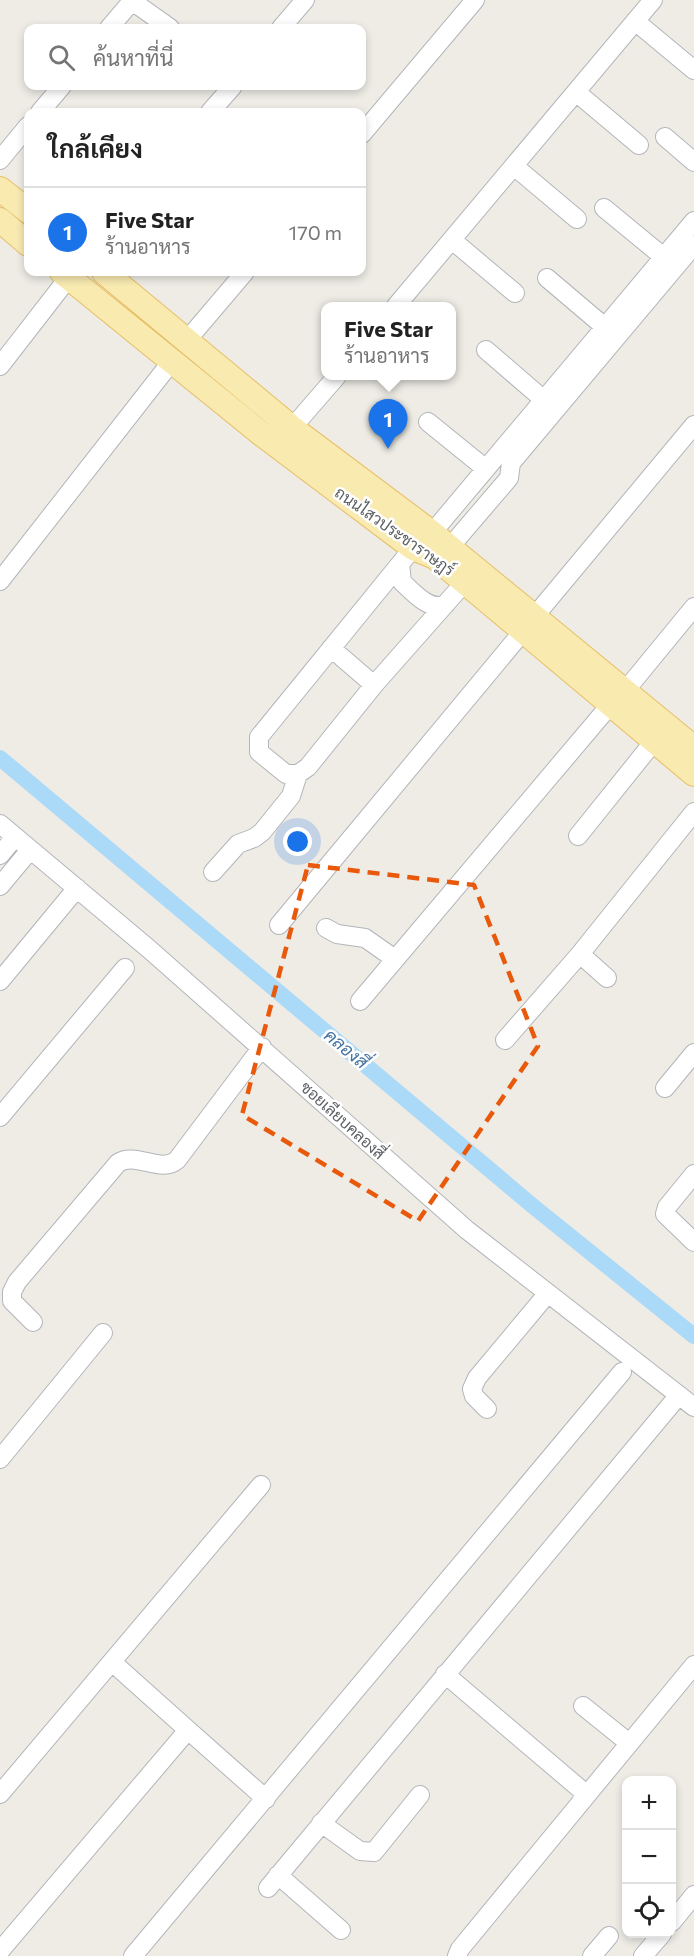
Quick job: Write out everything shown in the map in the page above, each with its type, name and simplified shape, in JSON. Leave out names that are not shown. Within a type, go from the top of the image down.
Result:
[{"type":"main road","points":[[0,189],[24,208]]},
{"type":"main road","points":[[0,220],[24,241]]},
{"type":"main road","name":"ถนนไสวประชาราษฎร์","points":[[68,276],[406,556],[435,557],[465,582],[529,623]]},
{"type":"main road","name":"ถนนไสวประชาราษฎร์","points":[[109,276],[188,339],[292,428],[441,540],[529,623],[618,698],[694,748]]},
{"type":"main road","name":"ถนนไสวประชาราษฎร์","points":[[618,698],[655,740],[694,774]]},
{"type":"street","points":[[112,24],[133,0],[165,24]]},
{"type":"street","points":[[284,24],[305,0]]},
{"type":"street","points":[[366,129],[475,0]]},
{"type":"street","points":[[399,302],[653,0]]},
{"type":"street","points":[[635,21],[694,70]]},
{"type":"street","points":[[43,108],[59,90]]},
{"type":"street","points":[[213,108],[229,90]]},
{"type":"street","points":[[576,92],[639,145]]},
{"type":"street","points":[[0,160],[24,131]]},
{"type":"street","points":[[665,137],[694,162]]},
{"type":"street","points":[[514,166],[577,219]]},
{"type":"street","points":[[604,208],[669,262]]},
{"type":"street","points":[[441,540],[486,469],[505,458],[611,332],[669,262],[694,221]]},
{"type":"street","points":[[452,240],[515,293]]},
{"type":"street","points":[[669,262],[694,245]]},
{"type":"street","points":[[0,366],[65,276]]},
{"type":"street","points":[[188,339],[242,276]]},
{"type":"street","points":[[547,278],[611,332]]},
{"type":"street","points":[[441,540],[509,478],[505,458],[544,400],[611,332]]},
{"type":"street","points":[[486,350],[544,400]]},
{"type":"street","points":[[0,580],[172,361]]},
{"type":"street","points":[[292,428],[333,380]]},
{"type":"street","points":[[428,422],[486,469]]},
{"type":"street","points":[[279,926],[694,425]]},
{"type":"street","points":[[406,556],[402,582],[428,604],[437,607],[445,605]]},
{"type":"street","points":[[298,774],[286,774],[259,752],[258,742],[262,732],[406,556]]},
{"type":"street","points":[[213,872],[236,846],[258,836],[287,802],[298,774],[308,767],[374,685],[465,582]]},
{"type":"street","points":[[360,1001],[694,608]]},
{"type":"street","points":[[331,648],[374,685]]},
{"type":"street","points":[[578,836],[655,740]]},
{"type":"street","points":[[505,1040],[580,954],[694,812]]},
{"type":"street","name":"ซอยเลียบคลองสี่","points":[[0,824],[261,1047],[467,1230],[694,1407]]},
{"type":"street","points":[[0,855],[15,837]]},
{"type":"street","points":[[0,886],[30,849]]},
{"type":"street","points":[[0,981],[77,888]]},
{"type":"street","points":[[326,928],[337,934],[365,938],[395,959]]},
{"type":"street","points":[[580,954],[607,978]]},
{"type":"street","points":[[0,1117],[124,968]]},
{"type":"street","points":[[33,1322],[12,1301],[12,1292],[17,1282],[118,1163],[125,1160],[169,1165],[177,1160],[261,1047]]},
{"type":"street","points":[[665,1088],[694,1053]]},
{"type":"street","points":[[694,1174],[667,1207],[665,1214],[694,1242]]},
{"type":"street","points":[[487,1409],[474,1396],[472,1389],[477,1378],[548,1293]]},
{"type":"street","points":[[0,1459],[104,1333]]},
{"type":"street","points":[[133,1956],[622,1372]]},
{"type":"street","points":[[341,1930],[273,1882],[680,1395]]},
{"type":"street","points":[[0,1794],[261,1485]]},
{"type":"street","points":[[112,1662],[266,1799]]},
{"type":"street","points":[[457,1956],[460,1949],[586,1794],[694,1665]]},
{"type":"street","points":[[445,1674],[586,1794]]},
{"type":"street","points":[[583,1706],[629,1743]]},
{"type":"street","points":[[0,1951],[188,1730]]},
{"type":"street","points":[[321,1823],[360,1851],[374,1852],[420,1795]]},
{"type":"street","points":[[676,1917],[694,1895]]},
{"type":"street","points":[[592,1956],[609,1936]]},
{"type":"street","points":[[643,1956],[659,1938]]},
{"type":"highlighted area","points":[[308,865],[474,885],[538,1046],[418,1221],[242,1115]]},
{"type":"waterway","name":"คลองสี่","points":[[0,758],[534,1207],[694,1336]]},
{"type":"place","name":"Five Star","points":[[388,449]]}]
